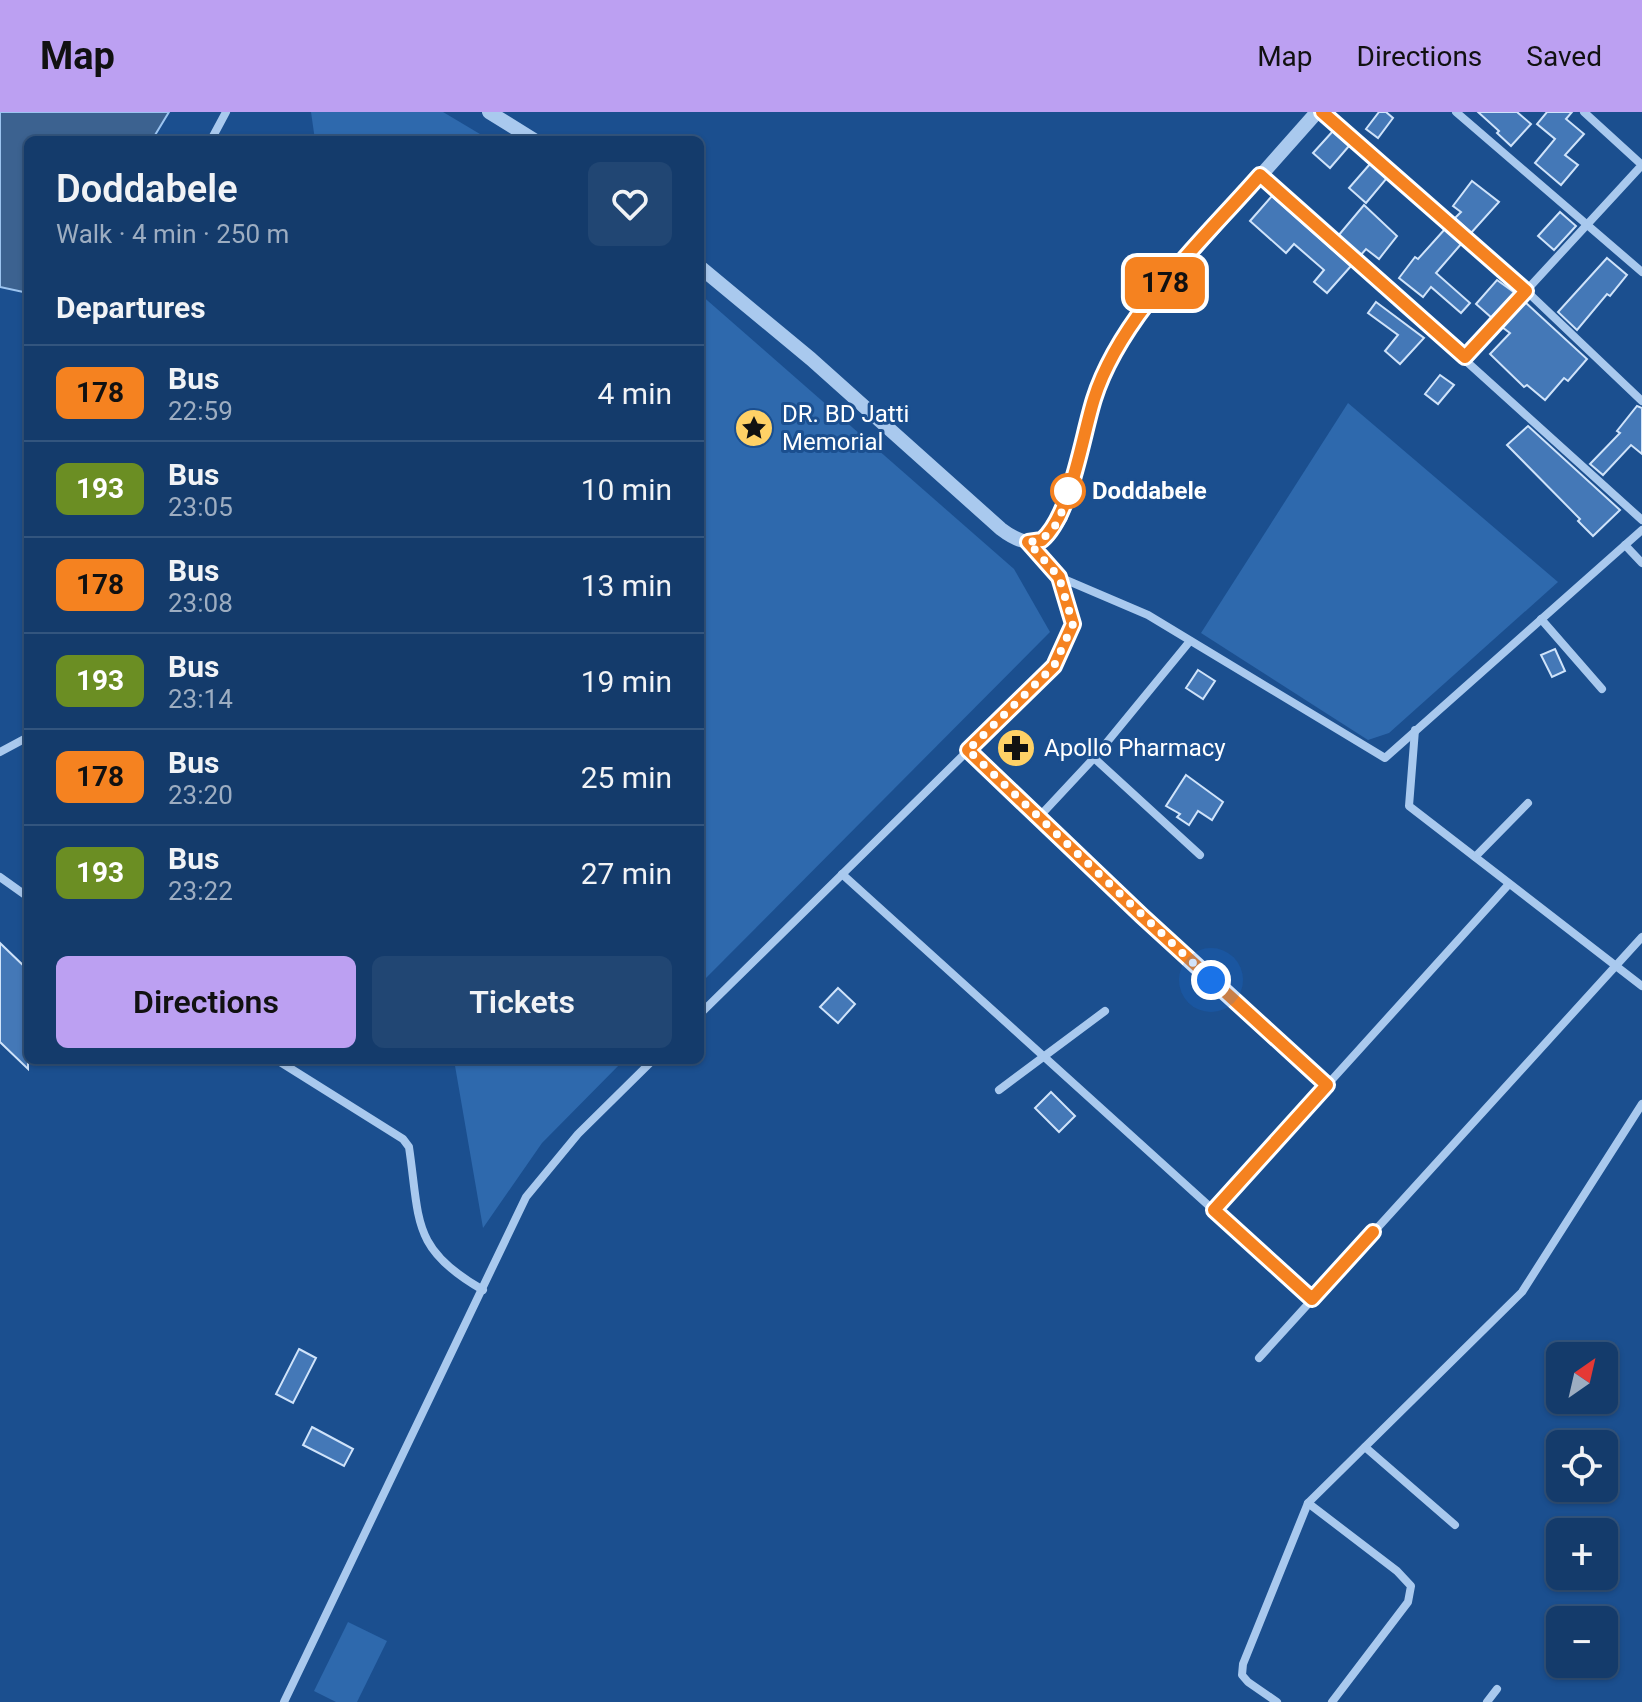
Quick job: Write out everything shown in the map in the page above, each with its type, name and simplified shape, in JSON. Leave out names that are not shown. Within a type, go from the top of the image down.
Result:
[{"type":"street","points":[[213,136],[226,112]]},
{"type":"street","points":[[489,112],[528,136]]},
{"type":"street","points":[[704,270],[811,359],[1001,529],[1016,539],[1028,542],[1042,540],[1061,517],[1095,398],[1118,346],[1154,296],[1320,112],[1526,291],[1642,401]]},
{"type":"street","points":[[1456,112],[1642,272]]},
{"type":"street","points":[[1465,357],[1642,165],[1584,112]]},
{"type":"street","points":[[1260,175],[1642,520]]},
{"type":"street","points":[[1059,577],[1148,615],[1385,758],[1642,530]]},
{"type":"street","points":[[704,1010],[1054,666],[1073,624],[1059,577],[1028,542]]},
{"type":"street","points":[[1625,545],[1642,563]]},
{"type":"street","points":[[1541,619],[1602,689]]},
{"type":"street","points":[[1038,818],[1094,758],[1190,641]]},
{"type":"street","points":[[1415,730],[1409,806],[1642,986]]},
{"type":"street","points":[[0,752],[24,739]]},
{"type":"street","points":[[968,750],[1327,1085]]},
{"type":"street","points":[[1094,758],[1200,855]]},
{"type":"street","points":[[1475,857],[1528,803]]},
{"type":"street","points":[[842,874],[1312,1299]]},
{"type":"street","points":[[0,877],[24,894]]},
{"type":"street","points":[[1214,1210],[1509,884]]},
{"type":"street","points":[[1259,1358],[1642,937]]},
{"type":"street","points":[[999,1090],[1105,1011]]},
{"type":"street","points":[[283,1064],[403,1139],[409,1147],[418,1222],[431,1250],[457,1275],[483,1290]]},
{"type":"street","points":[[284,1702],[526,1197],[578,1134],[649,1064]]},
{"type":"street","points":[[1277,1702],[1248,1682],[1242,1675],[1243,1664],[1308,1503],[1522,1292],[1642,1104]]},
{"type":"street","points":[[1365,1447],[1455,1525]]},
{"type":"street","points":[[1308,1503],[1397,1571],[1411,1586],[1408,1602],[1332,1702]]},
{"type":"street","points":[[1487,1702],[1497,1689]]},
{"type":"shaded area","points":[[0,112],[169,112],[154,136],[24,136],[24,292],[0,287]]},
{"type":"shaded area","points":[[311,112],[443,112],[483,136],[314,136]]},
{"type":"shaded area","points":[[704,298],[1014,569],[1050,632],[704,980]]},
{"type":"shaded area","points":[[1348,403],[1558,582],[1389,733],[1368,740],[1201,633]]},
{"type":"shaded area","points":[[455,1064],[620,1064],[542,1143],[483,1228]]},
{"type":"shaded area","points":[[348,1622],[387,1641],[357,1702],[336,1702],[314,1691]]},
{"type":"building","points":[[1379,112],[1386,112],[1393,118],[1378,138],[1366,129]]},
{"type":"building","points":[[1478,112],[1517,112],[1531,124],[1511,146]]},
{"type":"building","points":[[1547,112],[1572,112],[1566,119],[1584,134],[1565,155],[1578,165],[1561,185],[1535,163],[1555,139],[1537,124]]},
{"type":"building","points":[[1333,131],[1349,146],[1330,168],[1313,153]]},
{"type":"building","points":[[1370,164],[1387,178],[1366,203],[1349,188]]},
{"type":"building","points":[[1472,181],[1499,202],[1471,233],[1455,218],[1461,212],[1453,206]]},
{"type":"building","points":[[1272,196],[1351,266],[1327,293],[1314,282],[1324,270],[1294,244],[1286,253],[1250,221]]},
{"type":"building","points":[[1364,205],[1397,236],[1379,259],[1366,249],[1360,256],[1338,236]]},
{"type":"building","points":[[1560,212],[1576,226],[1554,250],[1538,236]]},
{"type":"building","points":[[1445,229],[1462,243],[1436,273],[1470,303],[1461,313],[1431,287],[1423,297],[1399,278],[1415,257],[1418,259]]},
{"type":"building","points":[[1607,258],[1627,275],[1577,330],[1558,312]]},
{"type":"building","points":[[1497,280],[1515,293],[1492,318],[1476,304]]},
{"type":"building","points":[[1376,302],[1424,338],[1400,364],[1385,351],[1398,335],[1368,313]]},
{"type":"building","points":[[1525,302],[1587,359],[1568,381],[1564,378],[1545,400],[1527,385],[1524,387],[1490,354],[1510,333],[1502,327]]},
{"type":"building","points":[[1440,375],[1454,385],[1438,404],[1425,394]]},
{"type":"building","points":[[1637,406],[1642,408],[1642,454],[1631,445],[1603,475],[1590,464],[1620,433],[1617,431]]},
{"type":"building","points":[[1528,426],[1620,510],[1593,536],[1507,445]]},
{"type":"building","points":[[1555,649],[1565,671],[1552,677],[1541,655]]},
{"type":"building","points":[[1198,670],[1215,681],[1203,699],[1186,688]]},
{"type":"building","points":[[1186,775],[1223,802],[1212,820],[1198,811],[1189,825],[1177,817],[1180,814],[1166,806]]},
{"type":"building","points":[[0,943],[24,966],[24,1064],[28,1064],[28,1069],[0,1042]]},
{"type":"building","points":[[838,988],[855,1004],[838,1023],[820,1007]]},
{"type":"building","points":[[1051,1092],[1075,1116],[1059,1132],[1035,1108]]},
{"type":"building","points":[[299,1349],[316,1358],[293,1403],[276,1394]]},
{"type":"building","points":[[312,1427],[353,1449],[344,1466],[303,1445]]},
{"type":"bus line","name":"178","points":[[1322,112],[1526,291],[1465,357],[1260,175],[1140,313],[1111,358],[1095,398],[1061,517],[1042,540],[1028,542],[1059,577],[1073,624],[1054,666],[968,750],[1142,916],[1327,1085],[1214,1210],[1312,1299],[1373,1232]]},
{"type":"place","name":"DR. BD Jatti Memorial","points":[[754,428]]},
{"type":"place","name":"Doddabele","points":[[1068,491]]},
{"type":"place","name":"Apollo Pharmacy","points":[[1016,748]]},
{"type":"route","points":[[1068,491],[1069,488],[1056,526],[1042,540],[1028,542],[1059,577],[1073,624],[1054,666],[968,750],[1211,980]]}]
